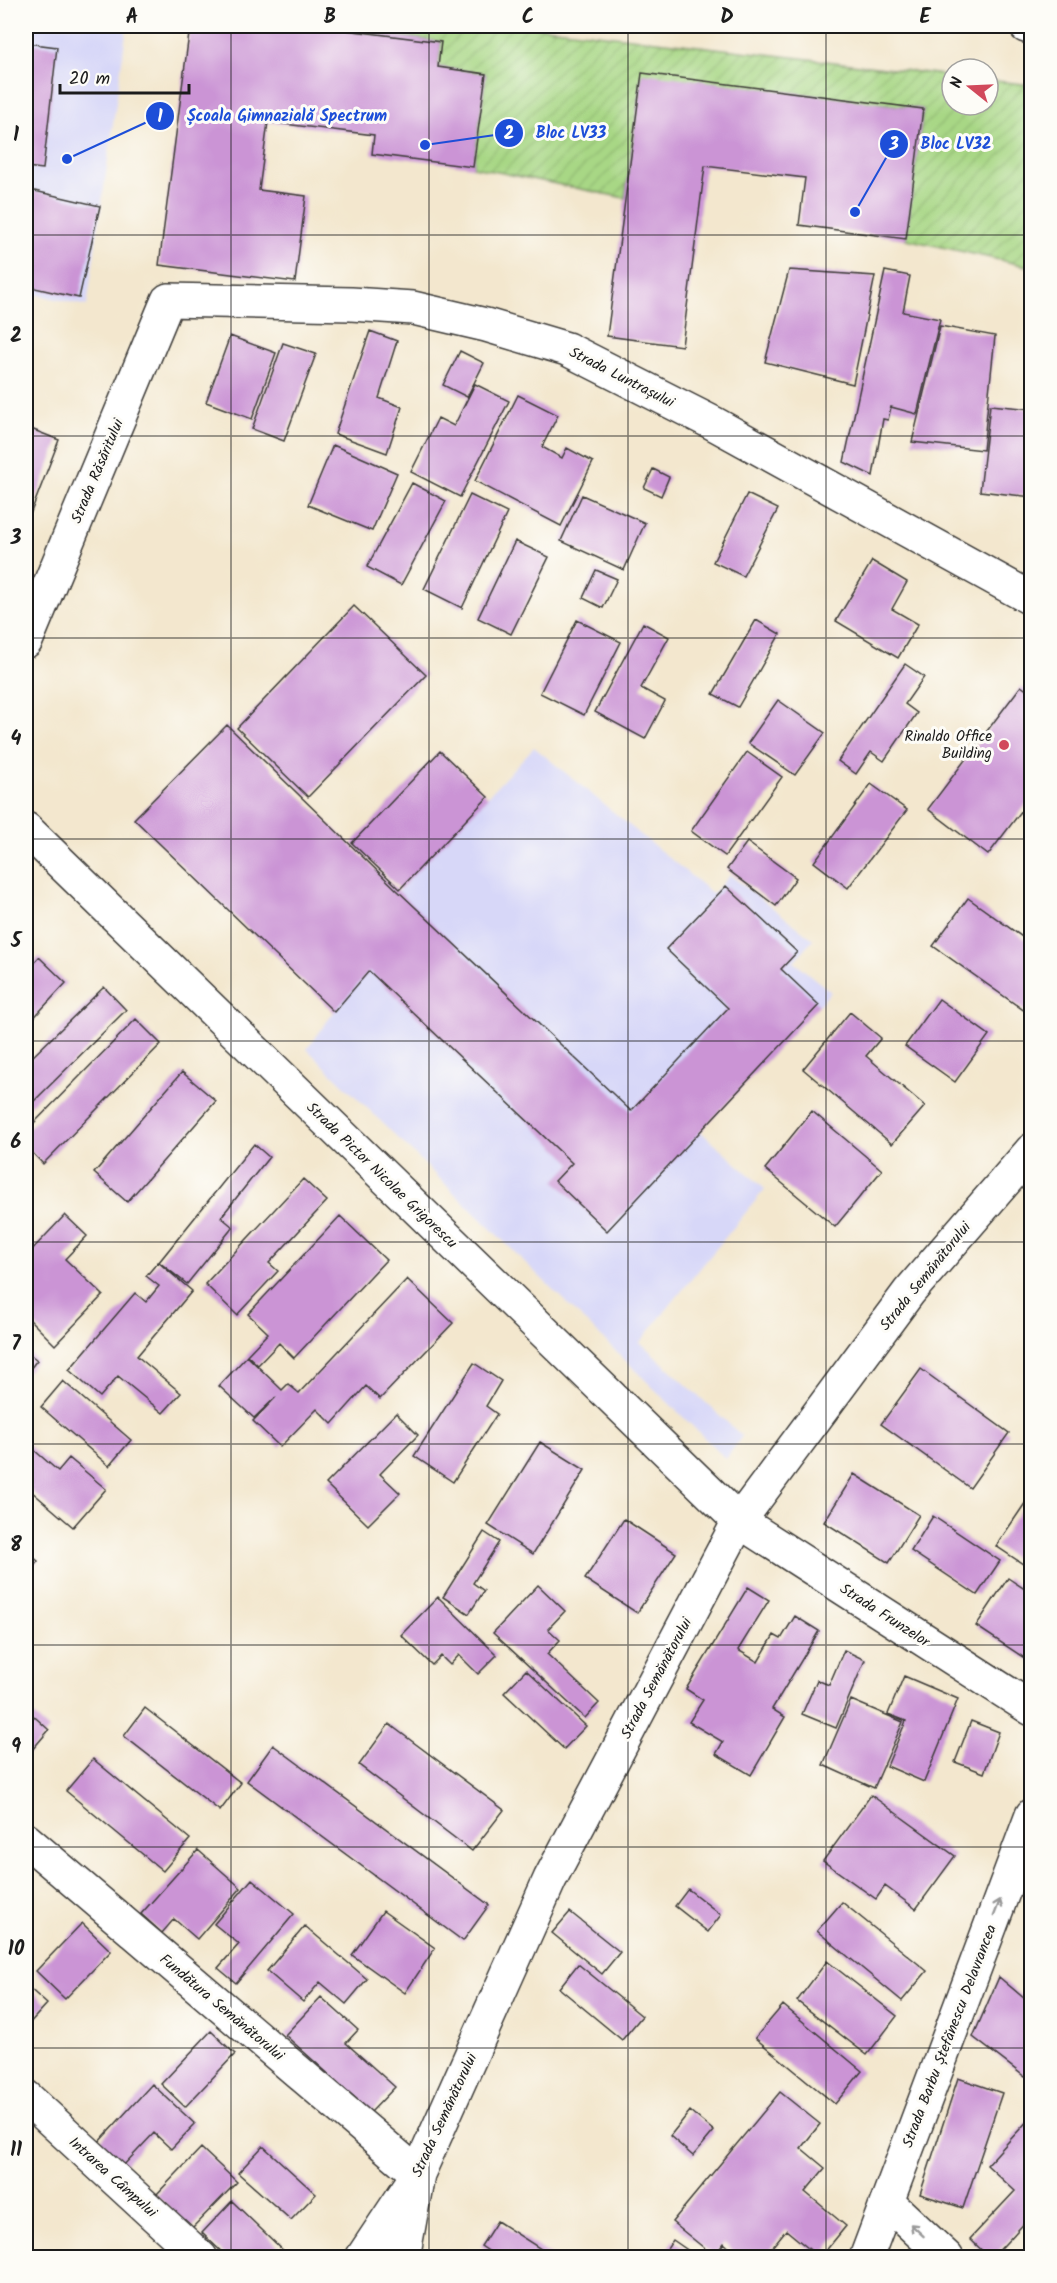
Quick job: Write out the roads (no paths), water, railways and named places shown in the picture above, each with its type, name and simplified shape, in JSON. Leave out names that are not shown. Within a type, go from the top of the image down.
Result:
[{"type":"street","points":[[1026,26],[1032,26]]},
{"type":"street","name":"Strada Luntrașului","points":[[168,300],[351,304],[413,309],[486,325],[567,349],[713,423],[1032,599]]},
{"type":"street","name":"Strada Răsăritului","points":[[26,641],[168,300]]},
{"type":"street","name":"Strada Pictor Nicolae Grigorescu","points":[[26,829],[739,1521]]},
{"type":"street","name":"Strada Semănătorului","points":[[362,2258],[418,2174],[550,1879],[739,1521],[909,1292],[1032,1150]]},
{"type":"street","name":"Strada Frunzelor","points":[[739,1521],[1032,1709]]},
{"type":"street","name":"Strada Barbu Ștefănescu Delavrancea","points":[[866,2258],[1032,1815]]},
{"type":"street","name":"Fundătura Semănătorului","points":[[26,1840],[418,2174]]},
{"type":"street","name":"Intrarea Câmpului","points":[[26,2097],[201,2258]]},
{"type":"street","points":[[403,2258],[418,2174]]},
{"type":"street","points":[[887,2202],[947,2258]]},
{"type":"place","name":"Bloc LV33","points":[[425,145]]},
{"type":"place","name":"Școala Gimnazială Spectrum","points":[[67,159]]},
{"type":"place","name":"Bloc LV32","points":[[855,212]]},
{"type":"place","name":"Rinaldo Office Building","points":[[1004,745]]}]
